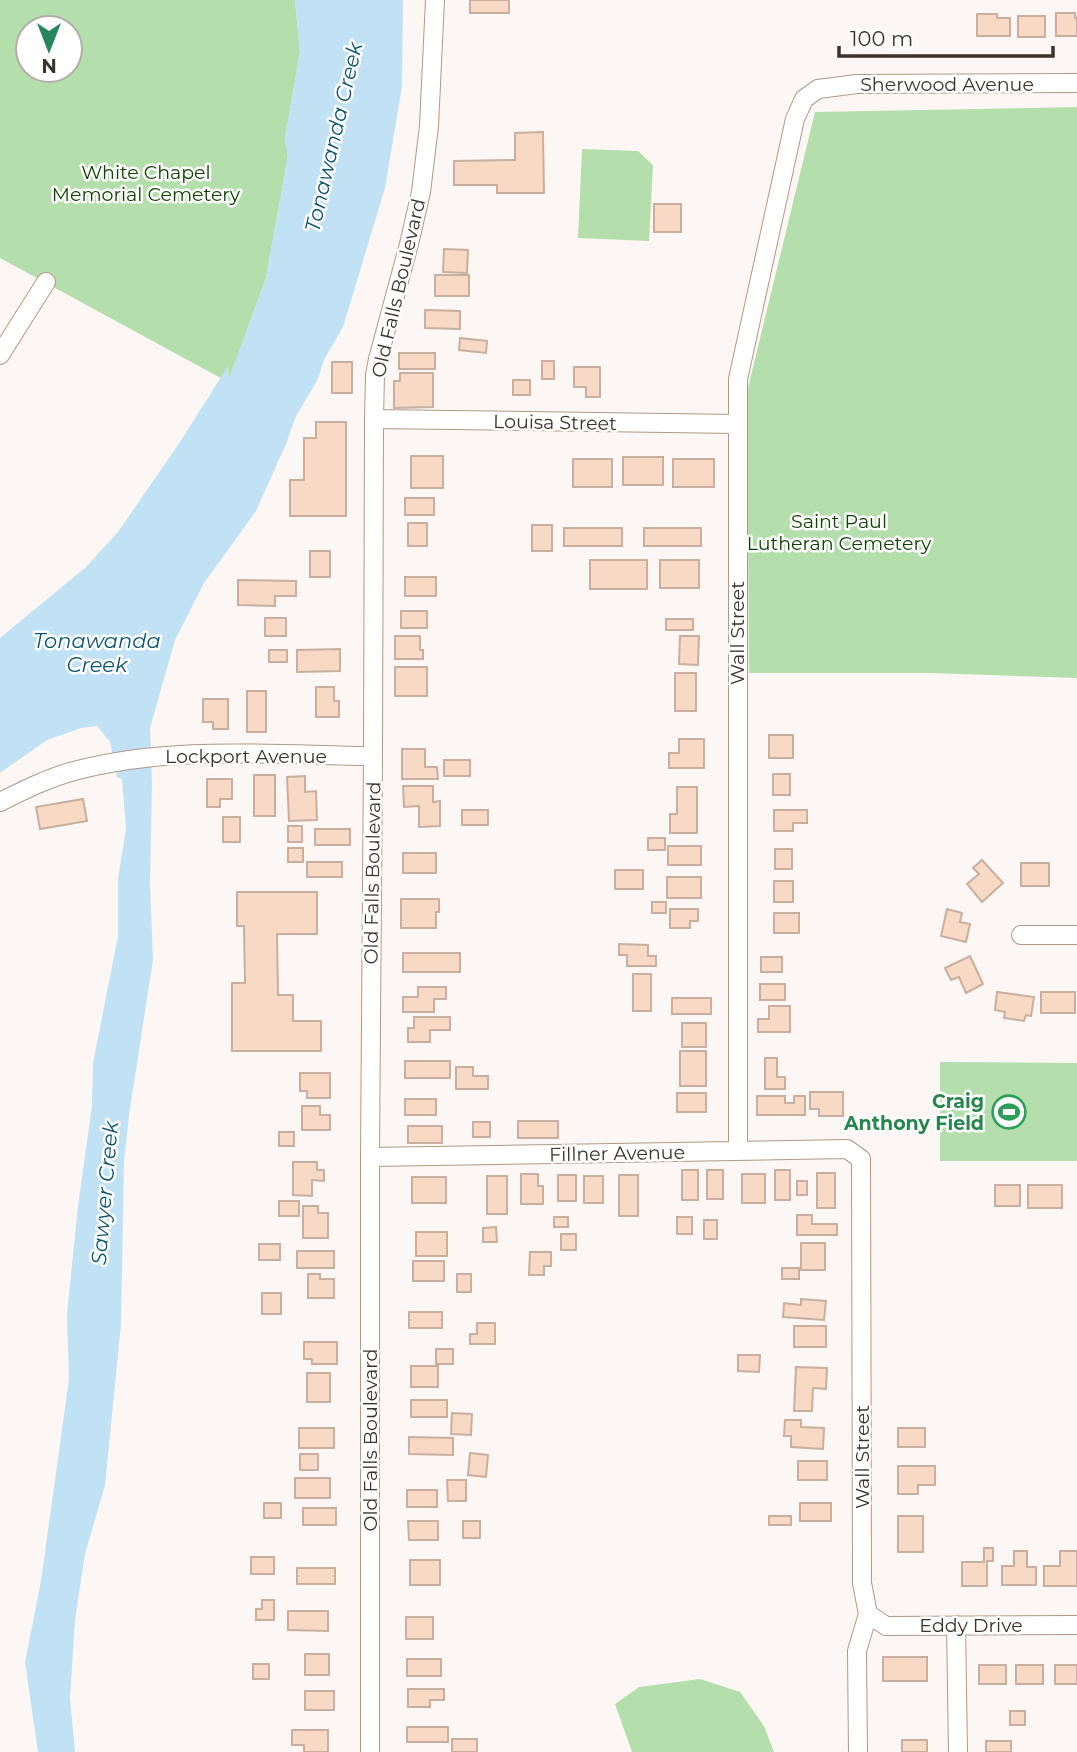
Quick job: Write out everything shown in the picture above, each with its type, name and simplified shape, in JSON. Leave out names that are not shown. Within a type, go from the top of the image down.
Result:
[{"type":"street","name":"Old Falls Boulevard","points":[[370,1752],[370,1157],[375,375],[421,192],[429,126],[435,0]]},
{"type":"street","name":"Sherwood Avenue","points":[[817,89],[857,84],[1077,83]]},
{"type":"street","name":"Wall Street","points":[[738,1151],[738,379],[795,119],[804,99],[817,89]]},
{"type":"street","points":[[0,355],[46,282]]},
{"type":"street","name":"Louisa Street","points":[[374,419],[737,424]]},
{"type":"street","name":"Lockport Avenue","points":[[0,802],[73,771],[161,755],[196,753],[373,757]]},
{"type":"street","points":[[1021,935],[1077,935]]},
{"type":"street","name":"Fillner Avenue","points":[[370,1157],[847,1149],[861,1159]]},
{"type":"street","name":"Wall Street","points":[[858,1752],[857,1651],[868,1615],[862,1583],[861,1159]]},
{"type":"street","name":"Eddy Drive","points":[[868,1615],[886,1626],[1077,1625]]},
{"type":"street","points":[[956,1625],[958,1752]]},
{"type":"green space","name":"White Chapel Memorial Cemetery","points":[[0,0],[295,0],[300,52],[285,138],[288,156],[266,278],[228,382],[0,258]]},
{"type":"green space","name":"Saint Paul Lutheran Cemetery","points":[[1077,107],[1077,678],[931,673],[749,673],[747,392],[815,112]]},
{"type":"green space","points":[[582,149],[638,151],[653,165],[649,241],[578,238]]},
{"type":"green space","name":"Craig Anthony Field","points":[[940,1062],[1077,1063],[1077,1161],[940,1161]]},
{"type":"green space","points":[[700,1679],[740,1692],[764,1726],[774,1752],[632,1752],[615,1704],[639,1687]]},
{"type":"water","name":"Tonawanda Creek","points":[[295,0],[403,0],[402,87],[385,188],[343,327],[324,360],[317,381],[296,416],[256,511],[204,583],[175,640],[150,728],[153,960],[124,1161],[121,1324],[105,1485],[85,1554],[75,1620],[70,1699],[75,1752],[38,1752],[25,1662],[41,1581],[69,1379],[67,1314],[78,1206],[92,1106],[93,1063],[118,936],[118,879],[126,829],[122,779],[117,777],[110,742],[97,726],[81,728],[47,740],[0,773],[0,638],[86,567],[118,532],[228,366],[229,379],[266,278],[288,156],[285,138],[300,52]]},
{"type":"building","points":[[470,0],[509,0],[509,13],[470,13]]},
{"type":"building","points":[[1056,13],[1075,13],[1077,36],[1056,36]]},
{"type":"building","points":[[977,14],[997,14],[997,18],[1010,18],[1010,36],[977,36]]},
{"type":"building","points":[[1018,16],[1045,16],[1045,37],[1018,37]]},
{"type":"building","points":[[543,132],[544,193],[497,193],[497,185],[454,185],[454,161],[515,160],[515,133]]},
{"type":"building","points":[[654,204],[681,204],[681,232],[654,232]]},
{"type":"building","points":[[444,249],[468,250],[467,273],[443,272]]},
{"type":"building","points":[[435,275],[469,275],[469,296],[435,296]]},
{"type":"building","points":[[425,310],[460,311],[460,329],[425,328]]},
{"type":"building","points":[[460,338],[487,341],[486,353],[459,350]]},
{"type":"building","points":[[399,353],[435,353],[435,369],[399,369]]},
{"type":"building","points":[[542,361],[554,361],[554,379],[542,379]]},
{"type":"building","points":[[332,362],[352,362],[352,393],[332,393]]},
{"type":"building","points":[[574,367],[600,367],[600,397],[586,397],[586,387],[574,387]]},
{"type":"building","points":[[400,373],[433,373],[433,407],[394,408],[394,381],[400,381]]},
{"type":"building","points":[[513,380],[530,380],[530,395],[513,395]]},
{"type":"building","points":[[316,422],[346,422],[346,516],[290,516],[290,480],[304,480],[304,438],[316,438]]},
{"type":"building","points":[[411,456],[443,456],[443,488],[411,488]]},
{"type":"building","points":[[623,457],[663,457],[663,485],[623,485]]},
{"type":"building","points":[[573,459],[612,459],[612,487],[573,487]]},
{"type":"building","points":[[673,459],[714,459],[714,487],[673,487]]},
{"type":"building","points":[[405,498],[434,498],[434,515],[405,515]]},
{"type":"building","points":[[408,523],[427,523],[427,546],[408,546]]},
{"type":"building","points":[[532,525],[552,525],[552,551],[532,551]]},
{"type":"building","points":[[564,528],[622,528],[622,546],[564,546]]},
{"type":"building","points":[[644,528],[701,528],[701,546],[644,546]]},
{"type":"building","points":[[310,551],[330,551],[330,577],[310,577]]},
{"type":"building","points":[[590,560],[647,560],[647,589],[590,589]]},
{"type":"building","points":[[660,560],[699,560],[699,588],[660,588]]},
{"type":"building","points":[[405,577],[436,577],[436,596],[405,596]]},
{"type":"building","points":[[238,580],[296,581],[296,596],[275,596],[275,606],[238,605]]},
{"type":"building","points":[[401,611],[427,611],[427,628],[401,628]]},
{"type":"building","points":[[265,618],[286,618],[286,636],[265,636]]},
{"type":"building","points":[[666,619],[693,619],[693,630],[666,630]]},
{"type":"building","points":[[395,636],[420,636],[423,659],[395,659]]},
{"type":"building","points":[[680,636],[699,636],[698,665],[679,664]]},
{"type":"building","points":[[340,649],[340,671],[297,672],[297,650]]},
{"type":"building","points":[[269,650],[287,650],[287,662],[269,662]]},
{"type":"building","points":[[395,667],[427,667],[427,696],[395,696]]},
{"type":"building","points":[[675,673],[696,673],[696,711],[675,711]]},
{"type":"building","points":[[316,687],[334,687],[334,701],[339,701],[339,717],[316,717]]},
{"type":"building","points":[[247,691],[266,691],[266,732],[247,732]]},
{"type":"building","points":[[203,699],[228,699],[228,729],[213,729],[213,722],[203,722]]},
{"type":"building","points":[[769,735],[793,735],[793,758],[769,758]]},
{"type":"building","points":[[679,739],[704,739],[704,768],[669,768],[669,753],[679,753]]},
{"type":"building","points":[[402,749],[425,749],[425,767],[437,767],[438,779],[402,779]]},
{"type":"building","points":[[444,760],[470,760],[470,776],[444,776]]},
{"type":"building","points":[[773,774],[790,774],[790,795],[773,795]]},
{"type":"building","points":[[254,775],[275,775],[275,816],[254,816]]},
{"type":"building","points":[[305,776],[305,792],[316,791],[317,820],[289,821],[287,777]]},
{"type":"building","points":[[207,779],[232,779],[232,799],[220,799],[220,807],[207,807]]},
{"type":"building","points":[[403,786],[433,786],[433,802],[440,801],[440,826],[419,827],[419,806],[404,807]]},
{"type":"building","points":[[677,787],[697,787],[697,833],[670,833],[670,814],[677,814]]},
{"type":"building","points":[[83,799],[87,821],[40,829],[36,807]]},
{"type":"building","points":[[462,810],[488,810],[488,825],[462,825]]},
{"type":"building","points":[[774,810],[807,810],[807,823],[793,823],[793,831],[774,831]]},
{"type":"building","points":[[223,817],[240,817],[240,842],[223,842]]},
{"type":"building","points":[[288,826],[302,826],[302,842],[288,842]]},
{"type":"building","points":[[315,829],[350,829],[350,845],[315,845]]},
{"type":"building","points":[[648,838],[665,838],[665,850],[648,850]]},
{"type":"building","points":[[668,846],[701,846],[701,865],[668,865]]},
{"type":"building","points":[[288,848],[303,848],[303,862],[288,862]]},
{"type":"building","points":[[775,849],[792,849],[792,869],[775,869]]},
{"type":"building","points":[[403,853],[436,853],[436,873],[403,873]]},
{"type":"building","points":[[982,860],[1003,883],[982,902],[967,884],[979,874],[973,868]]},
{"type":"building","points":[[307,862],[342,862],[342,877],[307,877]]},
{"type":"building","points":[[1021,863],[1049,863],[1049,886],[1021,886]]},
{"type":"building","points":[[615,870],[643,870],[643,889],[615,889]]},
{"type":"building","points":[[667,877],[701,877],[701,898],[667,898]]},
{"type":"building","points":[[774,881],[793,881],[793,902],[774,902]]},
{"type":"building","points":[[237,892],[317,892],[317,934],[277,934],[278,995],[293,995],[293,1021],[321,1021],[321,1051],[232,1051],[232,983],[245,983],[244,926],[237,926]]},
{"type":"building","points":[[401,899],[439,899],[436,928],[401,928]]},
{"type":"building","points":[[652,902],[666,902],[666,913],[652,913]]},
{"type":"building","points":[[670,909],[698,909],[698,921],[690,921],[690,928],[670,928]]},
{"type":"building","points":[[947,909],[962,913],[960,922],[970,924],[966,942],[941,936]]},
{"type":"building","points":[[774,913],[799,913],[799,933],[774,933]]},
{"type":"building","points":[[619,944],[648,945],[648,956],[656,956],[656,966],[627,966],[627,955],[619,955]]},
{"type":"building","points":[[403,953],[460,953],[460,972],[403,972]]},
{"type":"building","points":[[970,956],[983,984],[966,993],[959,977],[951,980],[945,968]]},
{"type":"building","points":[[761,957],[782,957],[782,972],[761,972]]},
{"type":"building","points":[[633,974],[651,974],[651,1011],[633,1011]]},
{"type":"building","points":[[760,984],[785,984],[785,1000],[760,1000]]},
{"type":"building","points":[[418,987],[446,987],[446,999],[434,999],[434,1012],[403,1012],[403,997],[418,997]]},
{"type":"building","points":[[997,992],[1034,997],[1031,1016],[1026,1015],[1024,1021],[1004,1018],[1005,1012],[995,1010]]},
{"type":"building","points":[[1041,992],[1075,992],[1075,1013],[1041,1013]]},
{"type":"building","points":[[672,998],[711,998],[711,1014],[672,1014]]},
{"type":"building","points":[[769,1006],[790,1006],[790,1032],[758,1032],[758,1019],[769,1019]]},
{"type":"building","points":[[414,1017],[450,1017],[450,1030],[430,1030],[430,1042],[408,1042],[408,1028],[414,1028]]},
{"type":"building","points":[[682,1023],[706,1023],[706,1047],[682,1047]]},
{"type":"building","points":[[680,1051],[706,1051],[706,1086],[680,1086]]},
{"type":"building","points":[[765,1058],[777,1058],[777,1077],[785,1077],[785,1089],[765,1089]]},
{"type":"building","points":[[405,1061],[450,1061],[450,1078],[405,1078]]},
{"type":"building","points":[[456,1067],[473,1067],[473,1076],[488,1076],[488,1089],[456,1089]]},
{"type":"building","points":[[300,1073],[330,1073],[330,1098],[307,1098],[307,1091],[300,1091]]},
{"type":"building","points":[[810,1092],[843,1092],[843,1116],[819,1116],[819,1109],[810,1109]]},
{"type":"building","points":[[677,1093],[706,1093],[706,1112],[677,1112]]},
{"type":"building","points":[[757,1096],[785,1096],[785,1103],[794,1103],[794,1096],[805,1096],[805,1115],[757,1115]]},
{"type":"building","points":[[405,1099],[436,1099],[436,1115],[405,1115]]},
{"type":"building","points":[[302,1106],[320,1106],[320,1115],[330,1115],[330,1130],[302,1130]]},
{"type":"building","points":[[518,1121],[558,1121],[558,1138],[518,1138]]},
{"type":"building","points":[[473,1122],[490,1122],[490,1137],[473,1137]]},
{"type":"building","points":[[408,1126],[442,1126],[442,1143],[408,1143]]},
{"type":"building","points":[[279,1132],[294,1132],[294,1146],[279,1146]]},
{"type":"building","points":[[293,1162],[317,1162],[317,1170],[324,1170],[324,1181],[312,1180],[312,1196],[293,1195]]},
{"type":"building","points":[[682,1170],[698,1170],[698,1200],[682,1200]]},
{"type":"building","points":[[707,1170],[723,1170],[723,1199],[707,1199]]},
{"type":"building","points":[[775,1170],[790,1170],[790,1200],[775,1200]]},
{"type":"building","points":[[817,1173],[835,1173],[835,1208],[817,1208]]},
{"type":"building","points":[[521,1174],[538,1174],[538,1186],[543,1186],[543,1204],[521,1204]]},
{"type":"building","points":[[742,1174],[765,1174],[765,1203],[742,1203]]},
{"type":"building","points":[[558,1175],[576,1175],[576,1201],[558,1201]]},
{"type":"building","points":[[619,1175],[638,1175],[638,1216],[619,1216]]},
{"type":"building","points":[[487,1176],[507,1176],[507,1214],[487,1214]]},
{"type":"building","points":[[584,1176],[603,1176],[603,1203],[584,1203]]},
{"type":"building","points":[[412,1177],[446,1177],[446,1203],[412,1203]]},
{"type":"building","points":[[797,1181],[807,1181],[807,1195],[797,1195]]},
{"type":"building","points":[[995,1185],[1020,1185],[1020,1206],[995,1206]]},
{"type":"building","points":[[1028,1185],[1062,1185],[1062,1208],[1028,1208]]},
{"type":"building","points":[[279,1201],[299,1201],[299,1216],[279,1216]]},
{"type":"building","points":[[303,1206],[318,1206],[318,1213],[328,1213],[328,1238],[303,1238]]},
{"type":"building","points":[[797,1215],[812,1215],[812,1224],[837,1224],[837,1235],[797,1235]]},
{"type":"building","points":[[554,1217],[568,1217],[568,1227],[554,1227]]},
{"type":"building","points":[[677,1217],[692,1217],[692,1234],[677,1234]]},
{"type":"building","points":[[704,1220],[717,1220],[717,1239],[704,1239]]},
{"type":"building","points":[[496,1227],[497,1242],[483,1242],[483,1228]]},
{"type":"building","points":[[416,1232],[447,1232],[447,1256],[416,1256]]},
{"type":"building","points":[[561,1234],[576,1234],[576,1250],[561,1250]]},
{"type":"building","points":[[801,1243],[825,1243],[825,1270],[801,1270]]},
{"type":"building","points":[[259,1244],[280,1244],[280,1260],[259,1260]]},
{"type":"building","points":[[297,1251],[334,1251],[334,1268],[297,1268]]},
{"type":"building","points":[[530,1252],[551,1252],[551,1266],[544,1266],[544,1275],[529,1275]]},
{"type":"building","points":[[413,1261],[444,1261],[444,1281],[413,1281]]},
{"type":"building","points":[[782,1268],[799,1268],[799,1279],[782,1279]]},
{"type":"building","points":[[308,1274],[320,1274],[320,1279],[334,1279],[334,1298],[308,1298]]},
{"type":"building","points":[[457,1274],[471,1274],[471,1292],[457,1292]]},
{"type":"building","points":[[262,1293],[281,1293],[281,1314],[262,1314]]},
{"type":"building","points":[[801,1299],[826,1301],[824,1320],[783,1317],[784,1303],[801,1305]]},
{"type":"building","points":[[409,1312],[442,1312],[442,1328],[409,1328]]},
{"type":"building","points":[[477,1323],[495,1323],[495,1344],[470,1344],[470,1334],[477,1334]]},
{"type":"building","points":[[794,1326],[826,1326],[826,1347],[794,1347]]},
{"type":"building","points":[[304,1342],[337,1342],[337,1364],[312,1364],[312,1359],[304,1359]]},
{"type":"building","points":[[436,1349],[453,1349],[453,1364],[436,1364]]},
{"type":"building","points":[[738,1355],[760,1355],[759,1372],[738,1371]]},
{"type":"building","points":[[411,1366],[438,1366],[438,1387],[411,1387]]},
{"type":"building","points":[[796,1367],[827,1368],[826,1389],[813,1388],[812,1411],[794,1411]]},
{"type":"building","points":[[307,1373],[330,1373],[330,1402],[307,1402]]},
{"type":"building","points":[[411,1400],[447,1400],[447,1417],[411,1417]]},
{"type":"building","points":[[452,1413],[472,1414],[471,1435],[451,1434]]},
{"type":"building","points":[[785,1420],[801,1420],[801,1427],[824,1428],[823,1449],[791,1447],[791,1436],[784,1436]]},
{"type":"building","points":[[299,1428],[334,1428],[334,1448],[299,1448]]},
{"type":"building","points":[[898,1428],[925,1428],[925,1447],[898,1447]]},
{"type":"building","points":[[409,1437],[453,1438],[453,1455],[409,1454]]},
{"type":"building","points":[[470,1453],[488,1455],[486,1477],[468,1475]]},
{"type":"building","points":[[300,1454],[318,1454],[318,1470],[300,1470]]},
{"type":"building","points":[[798,1461],[827,1461],[827,1480],[798,1480]]},
{"type":"building","points":[[898,1466],[935,1466],[935,1485],[918,1485],[918,1494],[898,1494]]},
{"type":"building","points":[[295,1478],[330,1478],[330,1498],[295,1498]]},
{"type":"building","points":[[447,1480],[466,1480],[466,1501],[448,1501]]},
{"type":"building","points":[[407,1490],[437,1490],[437,1507],[407,1507]]},
{"type":"building","points":[[264,1503],[281,1503],[281,1518],[264,1518]]},
{"type":"building","points":[[800,1503],[831,1503],[831,1521],[800,1521]]},
{"type":"building","points":[[303,1508],[336,1508],[336,1525],[303,1525]]},
{"type":"building","points":[[769,1516],[791,1516],[791,1525],[769,1525]]},
{"type":"building","points":[[898,1516],[923,1516],[923,1552],[898,1552]]},
{"type":"building","points":[[408,1521],[438,1521],[438,1540],[409,1540]]},
{"type":"building","points":[[463,1521],[480,1521],[480,1538],[463,1538]]},
{"type":"building","points":[[984,1548],[993,1548],[993,1561],[987,1561],[987,1586],[962,1586],[962,1562],[984,1562]]},
{"type":"building","points":[[1014,1551],[1027,1551],[1027,1567],[1036,1567],[1036,1585],[1002,1585],[1002,1566],[1014,1566]]},
{"type":"building","points":[[1060,1551],[1077,1551],[1077,1586],[1044,1586],[1044,1566],[1060,1566]]},
{"type":"building","points":[[251,1557],[274,1557],[274,1574],[251,1574]]},
{"type":"building","points":[[410,1560],[440,1560],[440,1585],[410,1585]]},
{"type":"building","points":[[297,1568],[335,1568],[335,1584],[297,1584]]},
{"type":"building","points":[[262,1600],[274,1600],[274,1620],[256,1620],[256,1609],[262,1609]]},
{"type":"building","points":[[288,1611],[328,1611],[328,1631],[288,1630]]},
{"type":"building","points":[[406,1617],[433,1617],[433,1639],[406,1639]]},
{"type":"building","points":[[305,1654],[329,1654],[329,1675],[305,1675]]},
{"type":"building","points":[[883,1657],[927,1657],[927,1681],[883,1681]]},
{"type":"building","points":[[407,1659],[441,1659],[441,1676],[407,1676]]},
{"type":"building","points":[[253,1664],[269,1664],[269,1679],[253,1679]]},
{"type":"building","points":[[979,1665],[1006,1665],[1006,1684],[979,1684]]},
{"type":"building","points":[[1016,1665],[1043,1665],[1043,1684],[1016,1684]]},
{"type":"building","points":[[1055,1665],[1077,1665],[1077,1684],[1055,1684]]},
{"type":"building","points":[[408,1689],[444,1689],[444,1700],[430,1700],[430,1707],[408,1707]]},
{"type":"building","points":[[305,1691],[334,1691],[334,1710],[305,1710]]},
{"type":"building","points":[[1010,1711],[1025,1711],[1025,1725],[1010,1725]]},
{"type":"building","points":[[407,1727],[448,1727],[448,1742],[407,1742]]},
{"type":"building","points":[[292,1730],[328,1730],[328,1752],[304,1752],[304,1745],[292,1745]]},
{"type":"building","points":[[452,1739],[477,1739],[477,1752],[452,1752]]},
{"type":"building","points":[[902,1740],[927,1740],[927,1752],[902,1752]]},
{"type":"building","points":[[986,1741],[1011,1741],[1011,1752],[986,1752]]},
{"type":"place","name":"Craig Anthony Field","points":[[1009,1112]]},
{"type":"water label","name":"Sawyer Creek","points":[[105,1193]]}]
